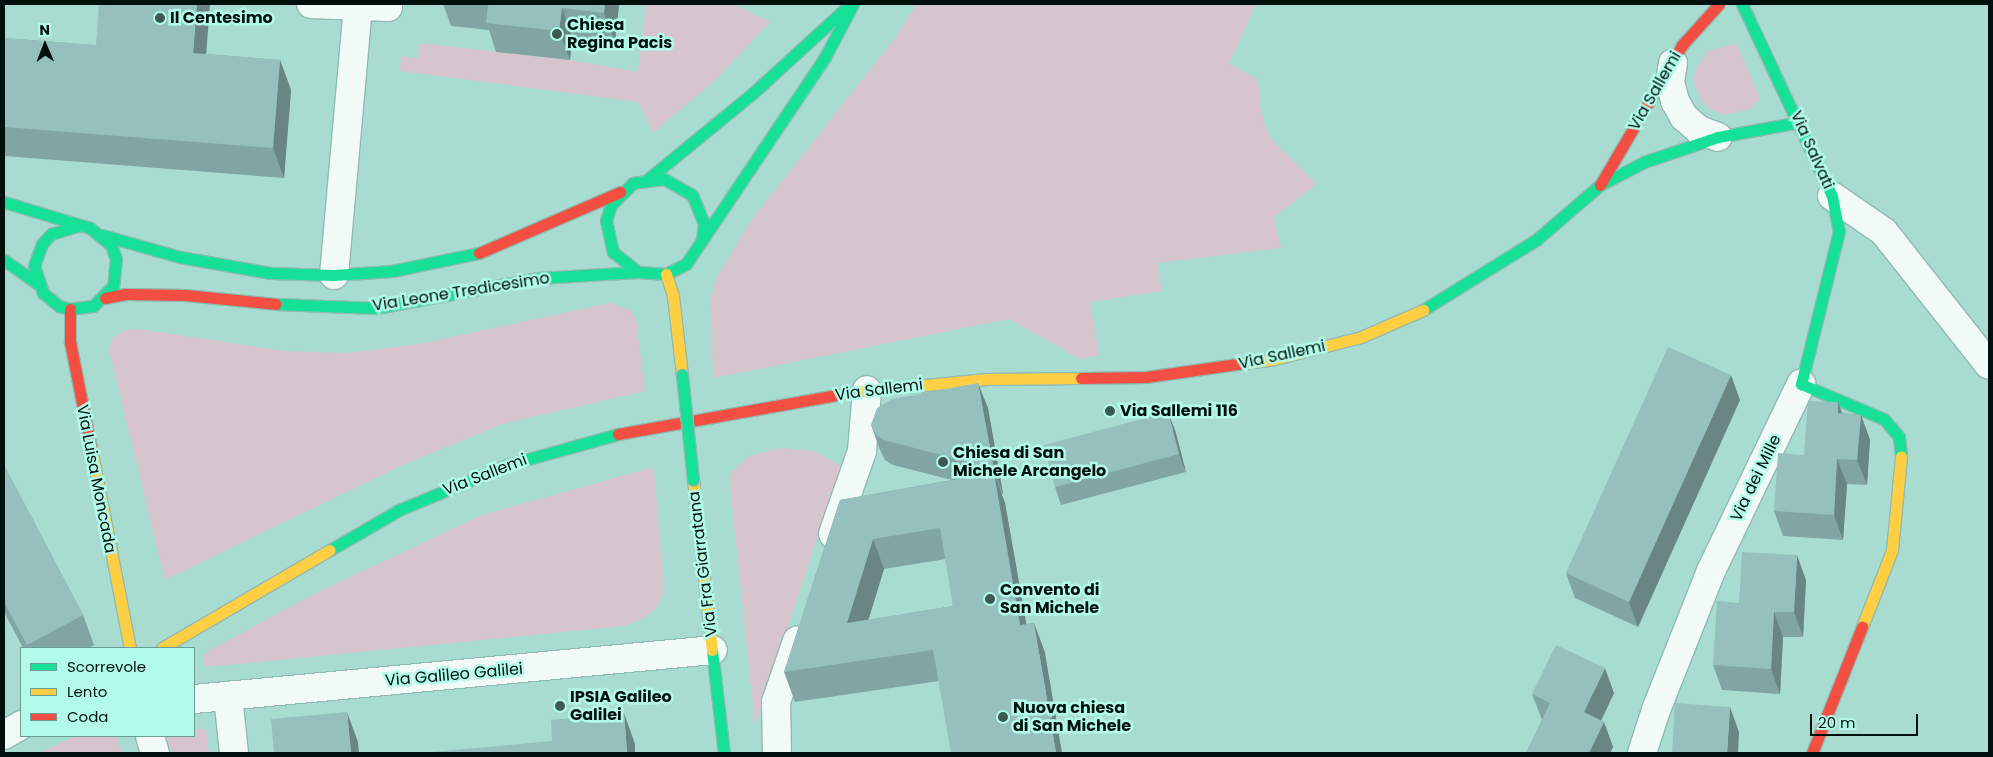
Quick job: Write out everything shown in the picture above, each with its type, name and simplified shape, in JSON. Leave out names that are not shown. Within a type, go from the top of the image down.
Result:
[{"type":"street","points":[[311,4],[388,7],[388,4]]},
{"type":"street","points":[[851,4],[825,57],[686,264],[666,274],[638,272],[624,264],[613,252],[607,236],[611,205],[620,192],[633,183],[648,178],[753,93],[851,4]]},
{"type":"street","name":"Via Sallemi","points":[[1600,185],[1694,28],[1719,4]]},
{"type":"street","name":"Via Salvati","points":[[1742,4],[1799,122],[1832,196],[1884,232],[1989,365]]},
{"type":"street","points":[[334,275],[358,6]]},
{"type":"street","points":[[1673,64],[1670,82],[1674,101],[1684,117],[1699,130],[1718,137]]},
{"type":"street","name":"Via Sallemi","points":[[164,647],[399,510],[507,465],[620,433],[867,390],[986,379],[1146,377],[1275,360],[1361,337],[1432,306],[1536,240],[1600,185],[1682,147],[1718,137],[1799,122]]},
{"type":"street","points":[[648,178],[664,179],[679,184],[692,194],[702,216],[702,239]]},
{"type":"street","name":"Via Leone Tredicesimo","points":[[102,235],[233,268],[334,275],[392,270],[483,252],[620,192]]},
{"type":"street","name":"Via dei Mille","points":[[1642,753],[1711,571],[1801,384],[1839,232],[1832,196]]},
{"type":"street","points":[[4,202],[77,226],[90,228],[102,235],[116,258],[117,273],[105,298],[93,306],[70,308],[50,300],[38,284],[4,260]]},
{"type":"street","points":[[38,284],[34,266],[42,244],[63,228],[77,226]]},
{"type":"street","name":"Via Leone Tredicesimo","points":[[105,298],[126,294],[185,295],[274,304],[376,308],[538,278],[638,272]]},
{"type":"street","name":"Via Fra Giarratana","points":[[666,274],[673,296],[724,753]]},
{"type":"street","name":"Via Luisa Moncada","points":[[70,308],[70,342],[130,647]]},
{"type":"street","points":[[1801,384],[1884,419],[1899,437],[1901,452],[1892,550],[1812,753]]},
{"type":"street","points":[[824,562],[862,451],[867,390]]},
{"type":"street","points":[[777,753],[776,702],[805,618]]},
{"type":"street","name":"Via Galileo Galilei","points":[[195,699],[713,650]]},
{"type":"street","points":[[228,696],[234,753]]},
{"type":"street","points":[[4,734],[20,726]]},
{"type":"street","points":[[150,737],[155,753]]},
{"type":"shaded area","points":[[646,4],[733,4],[770,22],[715,80],[653,133],[638,102],[400,71],[401,56],[418,58],[419,43],[570,60],[638,72]]},
{"type":"shaded area","points":[[917,4],[1256,4],[1229,64],[1258,79],[1261,112],[1270,138],[1317,184],[1274,217],[1281,248],[1157,263],[1162,291],[1090,302],[1099,355],[1080,359],[1009,319],[713,378],[710,299],[716,279],[752,219],[896,37]]},
{"type":"shaded area","points":[[1737,44],[1760,99],[1748,110],[1724,115],[1711,110],[1702,102],[1694,81],[1695,70],[1709,50]]},
{"type":"shaded area","points":[[610,303],[630,310],[636,318],[645,391],[503,424],[402,465],[165,580],[109,350],[113,337],[126,330],[139,329],[284,351],[348,353],[420,344]]},
{"type":"shaded area","points":[[779,448],[814,451],[841,466],[755,726],[729,475],[749,456]]},
{"type":"shaded area","points":[[654,467],[664,590],[657,608],[643,619],[624,626],[207,667],[203,661],[203,656],[212,649],[314,594],[482,515]]},
{"type":"shaded area","points":[[195,729],[206,729],[209,753],[172,753],[165,737],[195,737]]},
{"type":"shaded area","points":[[74,737],[116,737],[123,753],[39,753]]},
{"type":"building","points":[[99,4],[197,4],[193,53],[280,60],[273,148],[4,127],[4,38],[96,45]]},
{"type":"building","points":[[488,4],[605,4],[604,13],[562,8],[559,31],[486,23]]},
{"type":"building","points":[[1668,347],[1731,375],[1629,602],[1566,573]]},
{"type":"building","points":[[978,383],[994,469],[884,440],[876,435],[871,425],[877,408],[892,399]]},
{"type":"building","points":[[1808,401],[1838,402],[1838,413],[1861,415],[1857,460],[1837,459],[1834,515],[1774,511],[1778,453],[1804,455]]},
{"type":"building","points":[[1168,412],[1179,454],[1055,487],[1044,445]]},
{"type":"building","points":[[4,465],[83,615],[27,645],[4,602]]},
{"type":"building","points":[[994,473],[1020,625],[1034,623],[1056,753],[951,753],[933,650],[784,672],[840,500]],"holes":[[[940,528],[953,606],[847,623],[873,539]]]},
{"type":"building","points":[[1742,552],[1797,555],[1794,612],[1774,612],[1771,669],[1713,665],[1717,601],[1739,603]]},
{"type":"building","points":[[1556,645],[1605,668],[1584,712],[1604,722],[1589,753],[1526,753],[1550,703],[1532,694]]},
{"type":"building","points":[[1675,703],[1730,707],[1727,753],[1672,753]]},
{"type":"building","points":[[347,712],[351,753],[274,753],[271,719]]},
{"type":"building","points":[[624,713],[627,753],[421,753],[552,741],[551,720]]},
{"type":"traffic: fast","points":[[702,239],[704,224],[692,195],[664,179],[633,183],[611,205],[606,220],[613,252],[638,272],[666,274],[686,264],[825,57],[853,4]]},
{"type":"traffic: fast","points":[[1742,4],[1832,196],[1839,231],[1801,384],[1884,419],[1899,437],[1901,456]]},
{"type":"traffic: fast","points":[[648,179],[753,93],[844,10]]},
{"type":"traffic: fast","points":[[1423,310],[1536,240],[1600,185],[1644,162],[1718,137],[1799,122]]},
{"type":"traffic: fast","points":[[4,202],[90,228],[111,245],[116,259],[113,286],[93,306],[70,309],[59,306],[43,293],[34,266],[42,244],[51,234],[77,226]]},
{"type":"traffic: fast","points":[[102,235],[180,257],[271,273],[334,275],[392,271],[479,253]]},
{"type":"traffic: fast","points":[[4,260],[38,284]]},
{"type":"traffic: fast","points":[[276,304],[376,308],[538,278],[638,272]]},
{"type":"traffic: fast","points":[[682,375],[693,479]]},
{"type":"traffic: fast","points":[[330,550],[399,510],[507,465],[618,434]]},
{"type":"traffic: fast","points":[[712,650],[724,753]]},
{"type":"traffic: slow","points":[[666,274],[673,296],[682,375]]},
{"type":"traffic: slow","points":[[1244,363],[1275,359],[1361,337],[1423,310]]},
{"type":"traffic: slow","points":[[854,392],[986,379],[1081,378]]},
{"type":"traffic: slow","points":[[92,453],[130,647]]},
{"type":"traffic: slow","points":[[1862,627],[1892,550],[1901,456]]},
{"type":"traffic: slow","points":[[693,479],[712,650]]},
{"type":"traffic: slow","points":[[164,647],[330,550]]},
{"type":"traffic: jam","points":[[1600,185],[1682,45],[1719,4]]},
{"type":"traffic: jam","points":[[479,253],[620,192]]},
{"type":"traffic: jam","points":[[105,298],[126,294],[185,295],[276,304]]},
{"type":"traffic: jam","points":[[70,309],[70,342],[92,453]]},
{"type":"traffic: jam","points":[[1081,378],[1146,377],[1244,363]]},
{"type":"traffic: jam","points":[[618,434],[854,392]]},
{"type":"traffic: jam","points":[[1812,753],[1862,627]]},
{"type":"place","name":"Il Centesimo","points":[[160,18]]},
{"type":"place","name":"Chiesa Regina Pacis","points":[[557,34]]},
{"type":"place","name":"Via Sallemi 116","points":[[1110,411]]},
{"type":"place","name":"Chiesa di San Michele Arcangelo","points":[[943,462]]},
{"type":"place","name":"Convento di San Michele","points":[[990,599]]},
{"type":"place","name":"IPSIA Galileo Galilei","points":[[560,706]]},
{"type":"place","name":"Nuova chiesa di San Michele","points":[[1003,717]]}]
